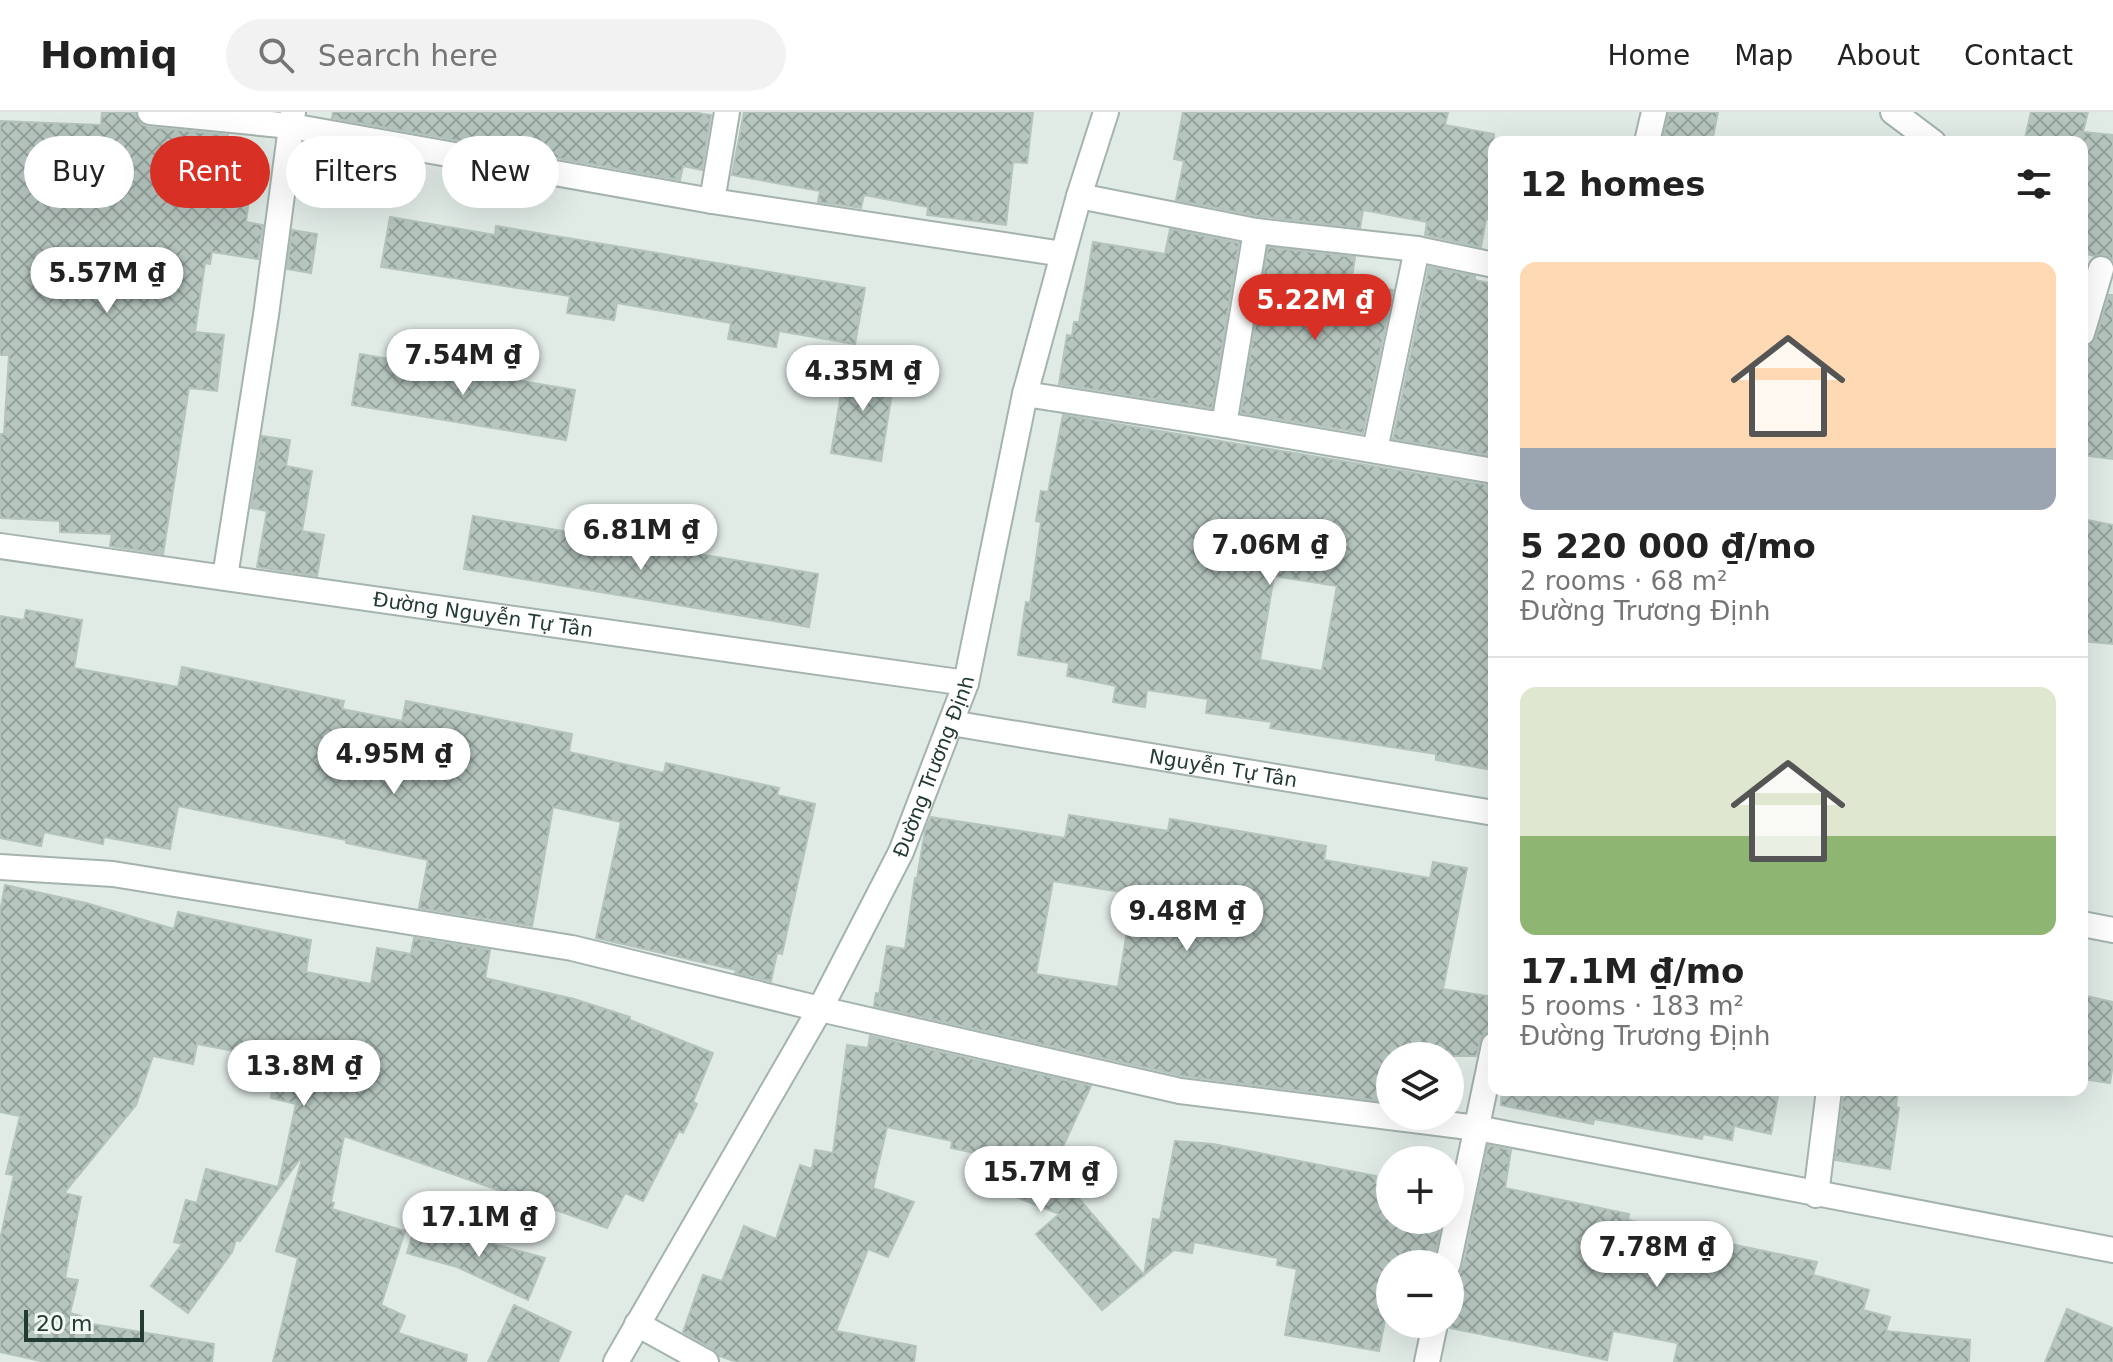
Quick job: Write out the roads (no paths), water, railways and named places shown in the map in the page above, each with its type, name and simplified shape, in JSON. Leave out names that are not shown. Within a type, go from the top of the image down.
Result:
[{"type":"street","points":[[150,112],[292,119],[712,201],[1063,254]]},
{"type":"street","points":[[712,201],[727,112]]},
{"type":"street","name":"Đường Trương Định","points":[[616,1362],[820,1009],[901,852],[966,683],[1025,394],[1079,196],[1106,112]]},
{"type":"street","points":[[1648,136],[1654,112]]},
{"type":"street","points":[[1893,112],[1925,136]]},
{"type":"street","points":[[225,577],[266,315],[292,119]]},
{"type":"street","points":[[1079,196],[1256,231],[1417,249],[1488,264]]},
{"type":"street","points":[[1224,425],[1256,231]]},
{"type":"street","points":[[1375,450],[1417,249]]},
{"type":"street","points":[[2088,309],[2099,266]]},
{"type":"street","points":[[1025,394],[1488,470]]},
{"type":"street","name":"Đường Nguyễn Tự Tân","points":[[0,546],[966,683]]},
{"type":"street","name":"Nguyễn Tự Tân","points":[[951,723],[1488,812]]},
{"type":"street","points":[[0,867],[113,874],[572,948],[820,1009],[1180,1091],[1477,1128],[2113,1250]]},
{"type":"street","points":[[2088,925],[2113,930]]},
{"type":"street","points":[[1451,1250],[1488,1074]]},
{"type":"street","points":[[1816,1195],[1828,1096]]},
{"type":"street","points":[[637,1324],[706,1362]]},
{"type":"street","points":[[1427,1362],[1432,1338]]}]
